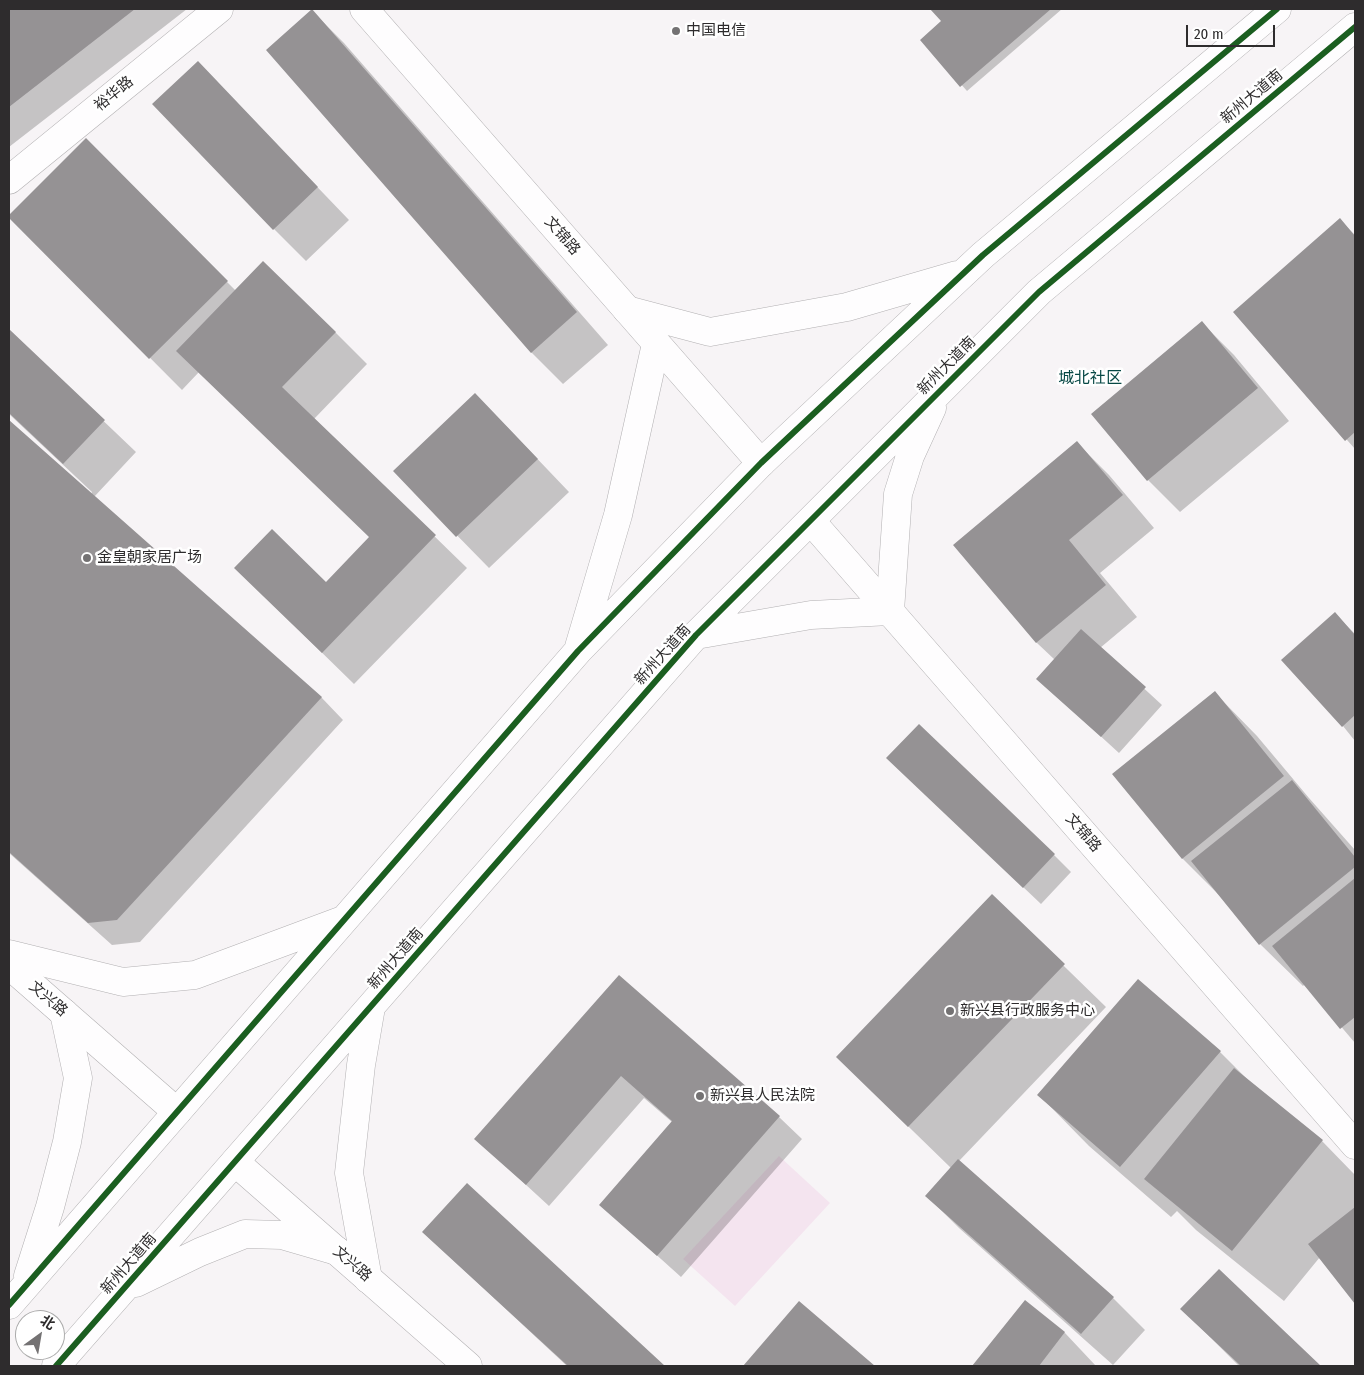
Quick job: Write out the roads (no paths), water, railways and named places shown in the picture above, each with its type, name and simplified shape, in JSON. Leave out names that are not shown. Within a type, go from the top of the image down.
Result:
[{"type":"main road","name":"裕华路","points":[[9,180],[219,9]]},
{"type":"main road","name":"文锦路","points":[[364,9],[761,463]]},
{"type":"main road","points":[[17,1296],[578,651],[761,463],[964,273],[1277,9]]},
{"type":"main road","name":"新州大道南","points":[[56,1366],[696,635],[1039,292],[1355,27]]},
{"type":"main road","points":[[627,310],[710,332],[847,307],[964,273]]},
{"type":"main road","points":[[578,651],[618,516],[656,344]]},
{"type":"main road","points":[[696,635],[811,614],[890,611],[898,494],[910,456],[939,392]]},
{"type":"main road","name":"文锦路","points":[[811,521],[1355,1145]]},
{"type":"main road","points":[[9,954],[123,982],[195,975],[344,920]]},
{"type":"main road","name":"文兴路","points":[[9,965],[177,1112]]},
{"type":"main road","points":[[368,1279],[349,1173],[361,1065],[371,1007]]},
{"type":"main road","points":[[17,1296],[50,1207],[67,1142],[78,1078],[64,1013]]},
{"type":"main road","name":"文兴路","points":[[235,1162],[468,1366]]},
{"type":"main road","points":[[124,1289],[200,1252],[245,1234],[282,1235],[337,1251]]},
{"type":"place","name":"中国电信","points":[[676,31]]},
{"type":"place","name":"金皇朝家居广场","points":[[87,558]]},
{"type":"place","name":"新兴县行政服务中心","points":[[950,1011]]},
{"type":"place","name":"新兴县人民法院","points":[[700,1096]]},
{"type":"district","name":"城北社区","points":[[1090,379]]}]
